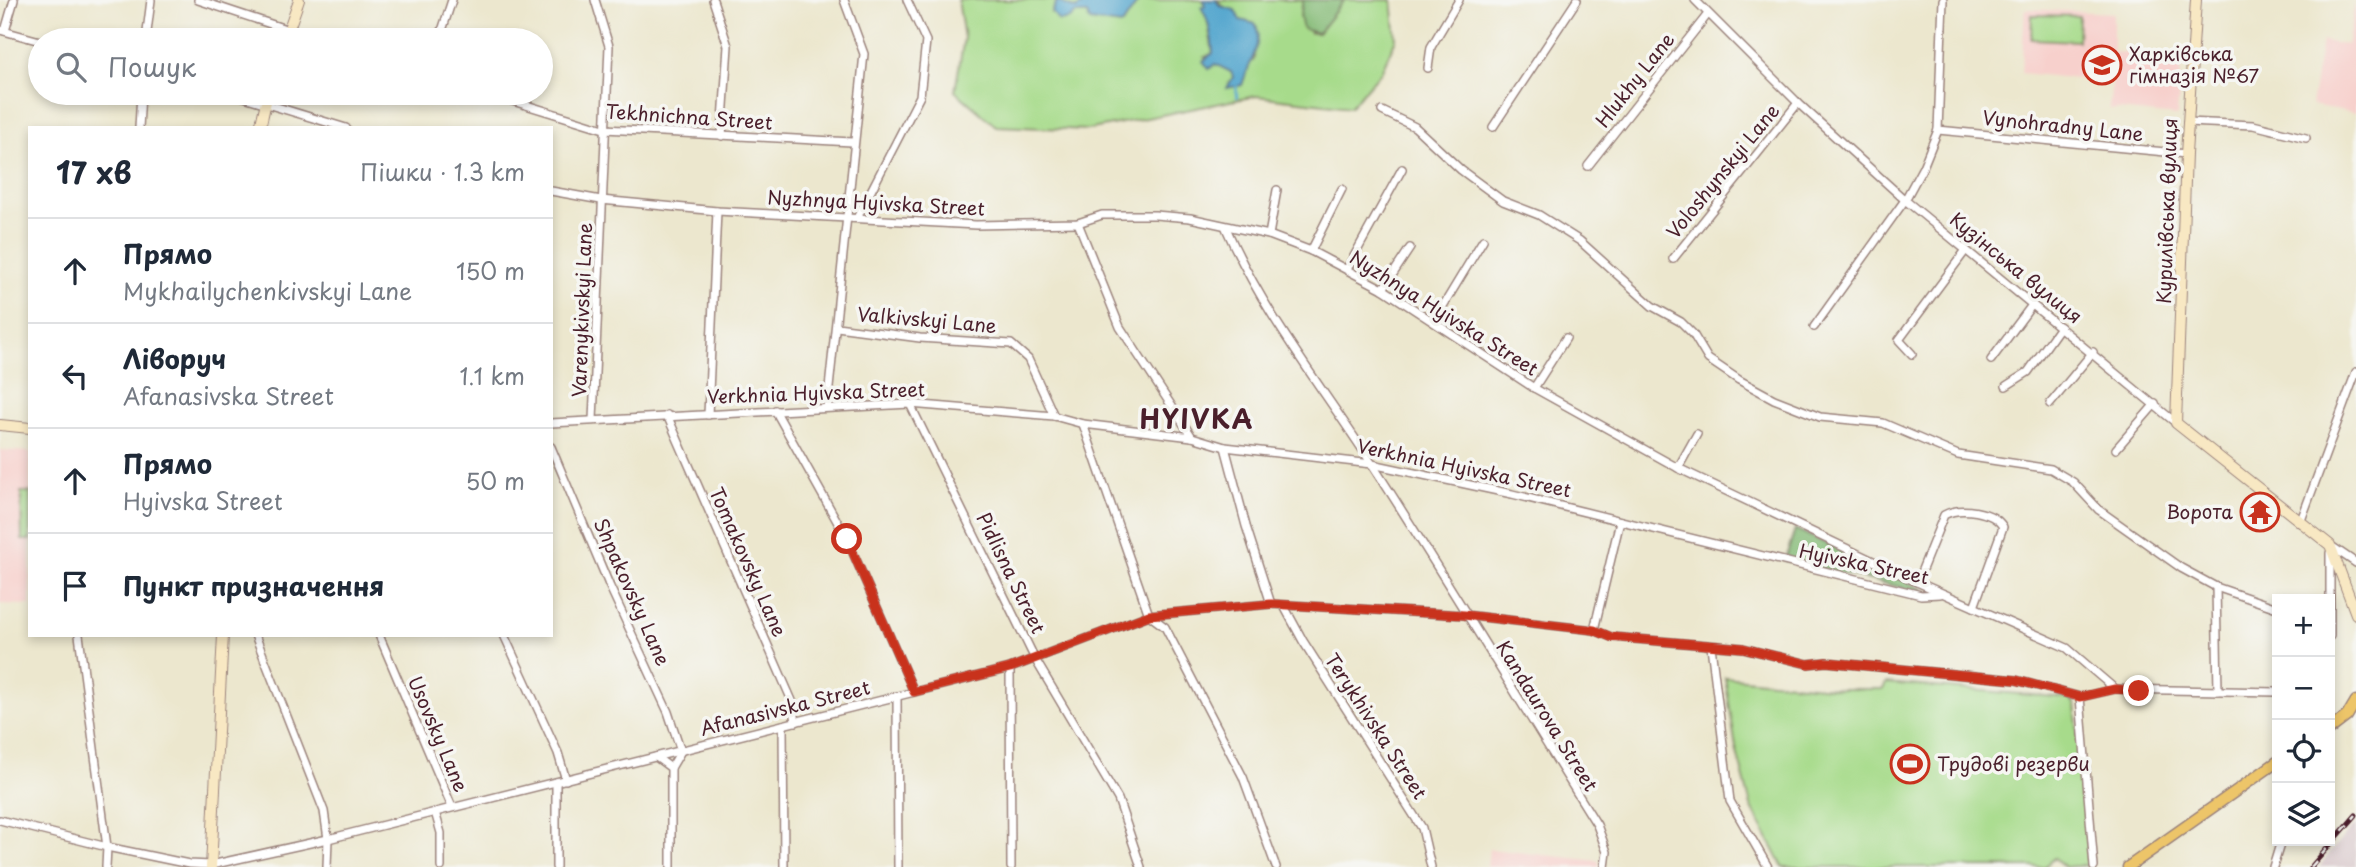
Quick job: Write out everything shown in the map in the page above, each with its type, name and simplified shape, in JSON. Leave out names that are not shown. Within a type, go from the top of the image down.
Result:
[{"type":"main road","points":[[289,28],[299,0]]},
{"type":"main road","name":"Курилівська вулиця","points":[[2176,423],[2187,121],[2196,0]]},
{"type":"main road","points":[[260,126],[265,105]]},
{"type":"main road","name":"Кузінська вулиця","points":[[2176,423],[2330,545]]},
{"type":"main road","points":[[0,425],[28,428]]},
{"type":"main road","points":[[2330,545],[2356,614]]},
{"type":"main road","points":[[211,866],[223,637]]},
{"type":"main road","points":[[2335,725],[2347,716],[2356,701]]},
{"type":"main road","points":[[2128,867],[2272,766]]},
{"type":"street","points":[[14,0],[3,31],[28,38]]},
{"type":"street","points":[[148,28],[151,0]]},
{"type":"street","points":[[198,0],[269,28]]},
{"type":"street","points":[[443,28],[452,0]]},
{"type":"street","name":"Varenykivskyi Lane","points":[[593,420],[609,46],[595,0]]},
{"type":"street","points":[[713,0],[728,46],[722,136]]},
{"type":"street","points":[[827,407],[848,217],[852,142],[864,54],[844,0]]},
{"type":"street","points":[[857,218],[920,96],[926,41],[907,0]]},
{"type":"street","points":[[1428,68],[1431,47],[1459,0]]},
{"type":"street","points":[[1493,127],[1577,0]]},
{"type":"street","name":"Кузінська вулиця","points":[[1695,0],[1798,103],[1905,200],[2176,423]]},
{"type":"street","points":[[1814,327],[1905,200],[1923,167],[1938,130],[1943,0]]},
{"type":"street","name":"Hlukhy Lane","points":[[1588,166],[1708,14]]},
{"type":"street","name":"Voloshynskyi Lane","points":[[1673,260],[1798,103]]},
{"type":"street","points":[[139,126],[140,105]]},
{"type":"street","points":[[287,105],[341,126]]},
{"type":"street","name":"Tekhnichna Street","points":[[526,105],[604,129],[852,142]]},
{"type":"street","points":[[1382,111],[1415,127],[1461,170],[1503,201],[1539,215],[1580,242],[1652,306],[1681,322],[1693,334],[1709,359],[1739,380],[1774,399],[1820,417],[1883,423],[1958,455],[2051,469],[2064,475],[2113,521],[2181,568],[2216,587],[2272,606]]},
{"type":"street","points":[[2187,121],[2253,125],[2306,138]]},
{"type":"street","name":"Vynohradny Lane","points":[[1938,130],[2186,154]]},
{"type":"street","points":[[1348,270],[1402,169]]},
{"type":"street","points":[[1311,251],[1342,189]]},
{"type":"street","points":[[1269,235],[1277,190]]},
{"type":"street","name":"Nyzhnya Hyivska Street","points":[[553,191],[601,200],[717,211],[976,225],[1078,223],[1102,215],[1130,214],[1191,218],[1226,228],[1269,235],[1311,251],[1383,289],[1534,388],[1678,468],[1793,523]]},
{"type":"street","points":[[708,415],[717,211]]},
{"type":"street","points":[[1078,223],[1120,327],[1192,438]]},
{"type":"street","name":"Kandaurova Street","points":[[1226,228],[1237,254],[1301,361],[1372,464],[1597,825],[1607,852],[1605,867]]},
{"type":"street","points":[[1434,321],[1483,240]]},
{"type":"street","points":[[1383,289],[1410,248]]},
{"type":"street","points":[[1912,354],[1899,340],[1966,250]]},
{"type":"street","points":[[1992,360],[2032,305]]},
{"type":"street","name":"Valkivskyi Lane","points":[[837,327],[920,338],[1011,344],[1028,359],[1054,416]]},
{"type":"street","points":[[2006,386],[2028,372],[2060,327]]},
{"type":"street","points":[[1534,388],[1566,338]]},
{"type":"street","points":[[2050,404],[2093,352]]},
{"type":"street","points":[[2300,523],[2356,372]]},
{"type":"street","name":"Verkhnia Hyivska Street","points":[[553,424],[667,415],[910,404],[1054,416],[1083,424],[1192,438],[1225,447],[1372,464],[1620,521],[1780,562]]},
{"type":"street","name":"Pidlisna Street","points":[[910,404],[1035,659],[1118,799],[1141,867]]},
{"type":"street","points":[[2116,449],[2155,404]]},
{"type":"street","points":[[775,410],[847,539],[914,692]]},
{"type":"street","name":"Tomakovsky Lane","points":[[667,415],[793,703],[796,722]]},
{"type":"street","points":[[1083,424],[1149,615],[1165,627],[1243,777],[1276,867]]},
{"type":"street","points":[[1678,468],[1697,434]]},
{"type":"street","points":[[1225,447],[1271,604]]},
{"type":"street","name":"Shpakovsky Lane","points":[[553,452],[610,587],[668,712],[681,751]]},
{"type":"street","points":[[1917,582],[1944,515],[1959,510],[1992,517],[2003,527],[1974,607]]},
{"type":"street","points":[[1594,630],[1620,521]]},
{"type":"street","name":"Hyivska Street","points":[[1793,523],[1942,594],[2067,648],[2115,689]]},
{"type":"street","points":[[2330,545],[2330,594]]},
{"type":"street","name":"Кузінська вулиця","points":[[2330,545],[2356,563]]},
{"type":"street","name":"Hyivska Street","points":[[1780,562],[1920,595],[1942,594]]},
{"type":"street","points":[[2216,587],[2218,691]]},
{"type":"street","name":"Afanasivska Street","points":[[0,820],[107,847],[211,866],[556,783],[1010,668],[1149,615],[1271,604],[1464,615],[1594,630],[1611,637],[1743,648],[1808,664],[1826,662],[2016,680],[2080,697]]},
{"type":"street","name":"Terykhivska Street","points":[[1284,606],[1303,641],[1422,828],[1432,867]]},
{"type":"street","points":[[79,637],[107,847],[106,867]]},
{"type":"street","points":[[256,637],[324,811],[328,839],[327,867]]},
{"type":"street","name":"Usovsky Lane","points":[[380,637],[452,807]]},
{"type":"street","points":[[505,637],[558,753],[566,780]]},
{"type":"street","points":[[1711,646],[1730,801],[1768,867]]},
{"type":"street","points":[[1010,668],[1011,867]]},
{"type":"street","points":[[2094,867],[2080,697],[2115,689],[2272,692]]},
{"type":"street","points":[[897,696],[898,867]]},
{"type":"street","points":[[783,725],[784,867]]},
{"type":"street","points":[[671,867],[671,768],[681,751]]},
{"type":"street","points":[[656,757],[671,768]]},
{"type":"street","points":[[556,783],[556,867]]},
{"type":"street","points":[[435,812],[441,833],[441,867]]},
{"type":"street","points":[[2273,867],[2279,846]]},
{"type":"shaded area","points":[[2356,0],[2356,113],[2311,105],[2322,41],[2347,45]]},
{"type":"shaded area","name":"Харківська гімназія №67","points":[[2025,9],[2113,13],[2113,52],[2182,57],[2177,116],[2109,109],[2112,82],[2021,73]]},
{"type":"shaded area","points":[[0,450],[28,452],[28,605],[0,604]]},
{"type":"shaded area","points":[[2356,823],[2356,867],[2319,867],[2338,843]]},
{"type":"shaded area","points":[[1489,849],[1599,861],[1599,867],[1487,867]]},
{"type":"green space","points":[[958,0],[1088,0],[1076,9],[1057,1],[1052,13],[1087,14],[1122,25],[1139,0],[1204,0],[1213,53],[1205,57],[1231,72],[1233,77],[1229,83],[1236,86],[1242,85],[1247,67],[1254,59],[1256,24],[1240,20],[1216,0],[1303,0],[1300,17],[1310,33],[1318,33],[1344,0],[1392,0],[1396,39],[1381,72],[1350,107],[1256,96],[1087,130],[996,126],[955,91],[964,38]]},
{"type":"green space","points":[[1303,0],[1344,0],[1318,33],[1303,29],[1300,17]]},
{"type":"green space","points":[[2032,15],[2079,16],[2078,41],[2031,39]]},
{"type":"green space","points":[[21,492],[28,492],[28,540],[22,540]]},
{"type":"green space","points":[[1795,529],[1923,589],[1920,592],[1785,560]]},
{"type":"green space","name":"Трудові резерви","points":[[1725,677],[1841,689],[1883,689],[1886,683],[2069,698],[2075,704],[2090,865],[2065,867],[2054,858],[2044,867],[1783,867],[1751,806],[1736,748]]},
{"type":"water","points":[[1088,0],[1139,0],[1122,25],[1090,21],[1087,14],[1075,14],[1070,19],[1059,21],[1052,12],[1057,1],[1076,9]]},
{"type":"water","points":[[1204,0],[1216,0],[1220,6],[1235,10],[1240,20],[1256,24],[1258,40],[1242,85],[1227,88],[1233,77],[1231,72],[1215,64],[1209,69],[1203,61],[1213,53],[1210,28],[1201,7],[1205,6]]},
{"type":"waterway","points":[[1236,83],[1237,97]]},
{"type":"railway","points":[[2311,867],[2356,815]]},
{"type":"place","name":"Харківська гімназія №67","points":[[2102,65]]},
{"type":"place","name":"Ворота","points":[[2260,512]]},
{"type":"place","name":"Трудові резерви","points":[[1910,764]]},
{"type":"district","name":"HYIVKA","points":[[1197,420]]},
{"type":"route","points":[[847,539],[914,692],[1010,668],[1149,615],[1271,604],[1464,615],[1594,630],[1611,637],[1743,648],[1808,664],[1826,662],[2016,680],[2080,697],[2115,689],[2139,691]]}]
